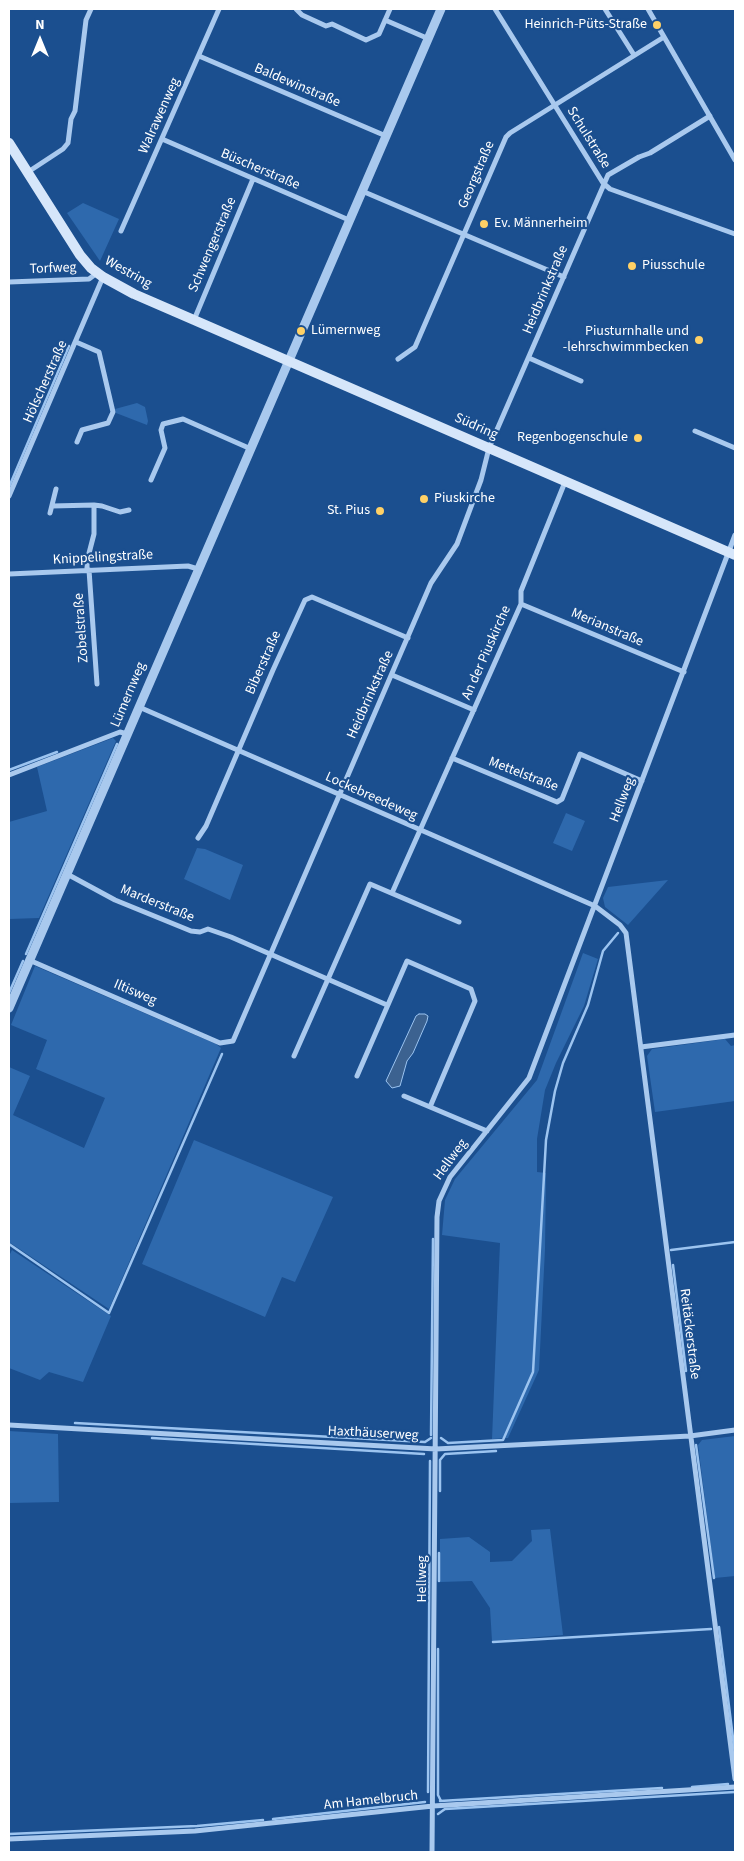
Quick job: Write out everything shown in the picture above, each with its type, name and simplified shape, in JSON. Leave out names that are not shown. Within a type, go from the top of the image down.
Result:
[{"type":"main road","name":"Westring","points":[[9,143],[80,255],[100,275],[134,294],[288,360]]},
{"type":"main road","name":"Südring","points":[[288,360],[732,553]]},
{"type":"street","points":[[27,172],[63,149],[68,143],[71,119],[75,111],[86,20],[91,9]]},
{"type":"street","name":"Walrawenweg","points":[[121,232],[219,9]]},
{"type":"street","points":[[296,9],[302,15],[326,26],[332,24],[366,40],[379,34],[390,9]]},
{"type":"street","name":"Lümernweg","points":[[9,1008],[441,9]]},
{"type":"street","name":"Schulstraße","points":[[495,9],[604,184],[610,189],[735,234]]},
{"type":"street","points":[[605,9],[634,55]]},
{"type":"street","points":[[648,9],[735,160]]},
{"type":"street","points":[[385,20],[428,39]]},
{"type":"street","name":"Georgstraße","points":[[398,359],[414,347],[506,137],[634,55],[664,38]]},
{"type":"street","name":"Baldewinstraße","points":[[199,56],[386,136]]},
{"type":"street","name":"Heidbrinkstraße","points":[[232,1042],[431,583],[457,544],[481,480],[489,448],[608,175],[657,149],[710,116]]},
{"type":"street","name":"Büscherstraße","points":[[162,139],[350,220]]},
{"type":"street","name":"Schwengerstraße","points":[[194,320],[253,179]]},
{"type":"street","points":[[362,192],[564,277]]},
{"type":"street","name":"Torfweg","points":[[9,282],[89,279],[100,275]]},
{"type":"street","name":"Hölscherstraße","points":[[9,496],[76,342],[100,275]]},
{"type":"street","points":[[76,342],[99,352],[113,412],[108,423],[82,430],[77,442]]},
{"type":"street","points":[[529,358],[581,381]]},
{"type":"street","points":[[151,480],[165,448],[161,430],[163,424],[183,419],[251,448]]},
{"type":"street","points":[[695,431],[735,448]]},
{"type":"street","name":"An der Piuskirche","points":[[392,893],[521,604],[522,592],[566,481]]},
{"type":"street","points":[[50,513],[56,489]]},
{"type":"street","points":[[52,506],[94,505],[120,512],[129,510]]},
{"type":"street","name":"Zobelstraße","points":[[94,505],[94,534],[86,561],[97,684]]},
{"type":"street","name":"Hellweg","points":[[432,1852],[438,1201],[450,1177],[529,1078],[684,672],[732,553],[735,535]]},
{"type":"street","name":"Knippelingstraße","points":[[9,574],[188,566],[198,569]]},
{"type":"street","name":"Biberstraße","points":[[198,838],[206,826],[290,630],[305,600],[312,597],[408,638]]},
{"type":"street","name":"Merianstraße","points":[[521,604],[684,672]]},
{"type":"street","points":[[392,675],[474,710]]},
{"type":"street","name":"Lockebreedeweg","points":[[139,707],[595,906]]},
{"type":"street","points":[[9,775],[120,732],[127,734]]},
{"type":"street","name":"Mettelstraße","points":[[452,758],[557,802],[562,799],[580,754],[642,781]]},
{"type":"street","name":"Marderstraße","points":[[67,874],[115,900],[191,932],[200,932],[208,929],[231,937],[387,1005]]},
{"type":"street","points":[[294,1056],[370,884],[459,922]]},
{"type":"street","name":"Reitäckerstraße","points":[[595,906],[620,925],[626,933],[735,1779]]},
{"type":"street","name":"Iltisweg","points":[[29,960],[220,1043],[232,1042]]},
{"type":"street","points":[[357,1076],[407,961],[431,971],[471,989],[475,1001],[430,1107]]},
{"type":"street","points":[[641,1047],[735,1035]]},
{"type":"street","points":[[404,1096],[487,1131]]},
{"type":"street","name":"Haxthäuserweg","points":[[9,1425],[436,1449],[690,1436],[735,1430]]},
{"type":"street","name":"Am Hamelbruch","points":[[9,1839],[195,1831],[433,1806],[735,1787]]},
{"type":"shaded area","points":[[83,203],[119,219],[100,261],[67,213]]},
{"type":"shaded area","points":[[137,403],[145,407],[147,425],[116,413],[115,409]]},
{"type":"shaded area","points":[[113,738],[116,741],[39,918],[9,919],[9,822],[47,811],[37,767]]},
{"type":"shaded area","points":[[566,813],[585,821],[572,851],[553,843]]},
{"type":"shaded area","points":[[197,848],[205,849],[243,865],[230,900],[184,879]]},
{"type":"shaded area","points":[[668,880],[628,925],[605,907],[603,898],[608,887]]},
{"type":"shaded area","points":[[583,953],[598,959],[584,1006],[545,1090],[537,1139],[537,1172],[546,1173],[545,1249],[539,1370],[508,1438],[492,1439],[500,1243],[442,1235],[445,1200],[455,1179],[537,1080]]},
{"type":"shaded area","points":[[35,966],[216,1044],[221,1048],[109,1309],[9,1242],[9,1067],[30,1076],[13,1115],[84,1148],[105,1098],[36,1069],[47,1040],[11,1025]]},
{"type":"shaded area","points":[[419,1014],[428,1016],[427,1021],[413,1053],[407,1061],[400,1086],[392,1088],[386,1081],[416,1016]]},
{"type":"shaded area","points":[[725,1039],[731,1046],[735,1045],[735,1101],[655,1112],[647,1056],[652,1049]]},
{"type":"shaded area","points":[[194,1140],[333,1197],[295,1282],[282,1277],[265,1317],[142,1264]]},
{"type":"shaded area","points":[[12,1250],[111,1316],[83,1382],[49,1372],[40,1380],[9,1368],[9,1256]]},
{"type":"shaded area","points":[[9,1431],[58,1434],[59,1502],[9,1503]]},
{"type":"shaded area","points":[[735,1436],[735,1576],[715,1578],[698,1445],[702,1440]]},
{"type":"shaded area","points":[[550,1529],[563,1635],[492,1641],[490,1608],[472,1581],[440,1582],[440,1539],[469,1537],[490,1552],[490,1562],[512,1561],[532,1541],[531,1530]]},
{"type":"waterway","points":[[9,487],[69,346]]},
{"type":"waterway","points":[[26,954],[117,744]]},
{"type":"waterway","points":[[9,770],[57,752]]},
{"type":"waterway","points":[[441,1438],[448,1443],[503,1440],[533,1372],[546,1140],[555,1091],[563,1063],[588,1005],[603,951],[618,933]]},
{"type":"waterway","points":[[9,993],[23,961]]},
{"type":"waterway","points":[[9,1244],[109,1313],[222,1054]]},
{"type":"waterway","points":[[431,1435],[433,1239]]},
{"type":"waterway","points":[[671,1250],[735,1242]]},
{"type":"waterway","points":[[673,1265],[686,1371]]},
{"type":"waterway","points":[[75,1423],[425,1442],[431,1438]]},
{"type":"waterway","points":[[152,1438],[424,1454]]},
{"type":"waterway","points":[[696,1445],[714,1578]]},
{"type":"waterway","points":[[440,1491],[440,1460],[445,1454],[496,1451]]},
{"type":"waterway","points":[[428,1792],[430,1461]]},
{"type":"waterway","points":[[439,1553],[439,1581]]},
{"type":"waterway","points":[[719,1627],[735,1754]]},
{"type":"waterway","points":[[493,1642],[711,1629]]},
{"type":"waterway","points":[[438,1649],[438,1795],[441,1801]]},
{"type":"waterway","points":[[692,1787],[728,1784]]},
{"type":"waterway","points":[[440,1801],[662,1788]]},
{"type":"waterway","points":[[438,1814],[445,1809],[735,1792]]},
{"type":"waterway","points":[[273,1819],[425,1802]]},
{"type":"waterway","points":[[9,1834],[197,1826],[263,1820]]},
{"type":"place","name":"Heinrich-Püts-Straße","points":[[657,25]]},
{"type":"place","name":"Ev. Männerheim","points":[[484,224]]},
{"type":"place","name":"Piusschule","points":[[632,266]]},
{"type":"place","name":"Lümernweg","points":[[301,331]]},
{"type":"place","name":"Piusturnhalle und -lehrschwimmbecken","points":[[699,340]]},
{"type":"place","name":"Regenbogenschule","points":[[638,438]]},
{"type":"place","name":"Piuskirche","points":[[424,499]]},
{"type":"place","name":"St. Pius","points":[[380,511]]}]
